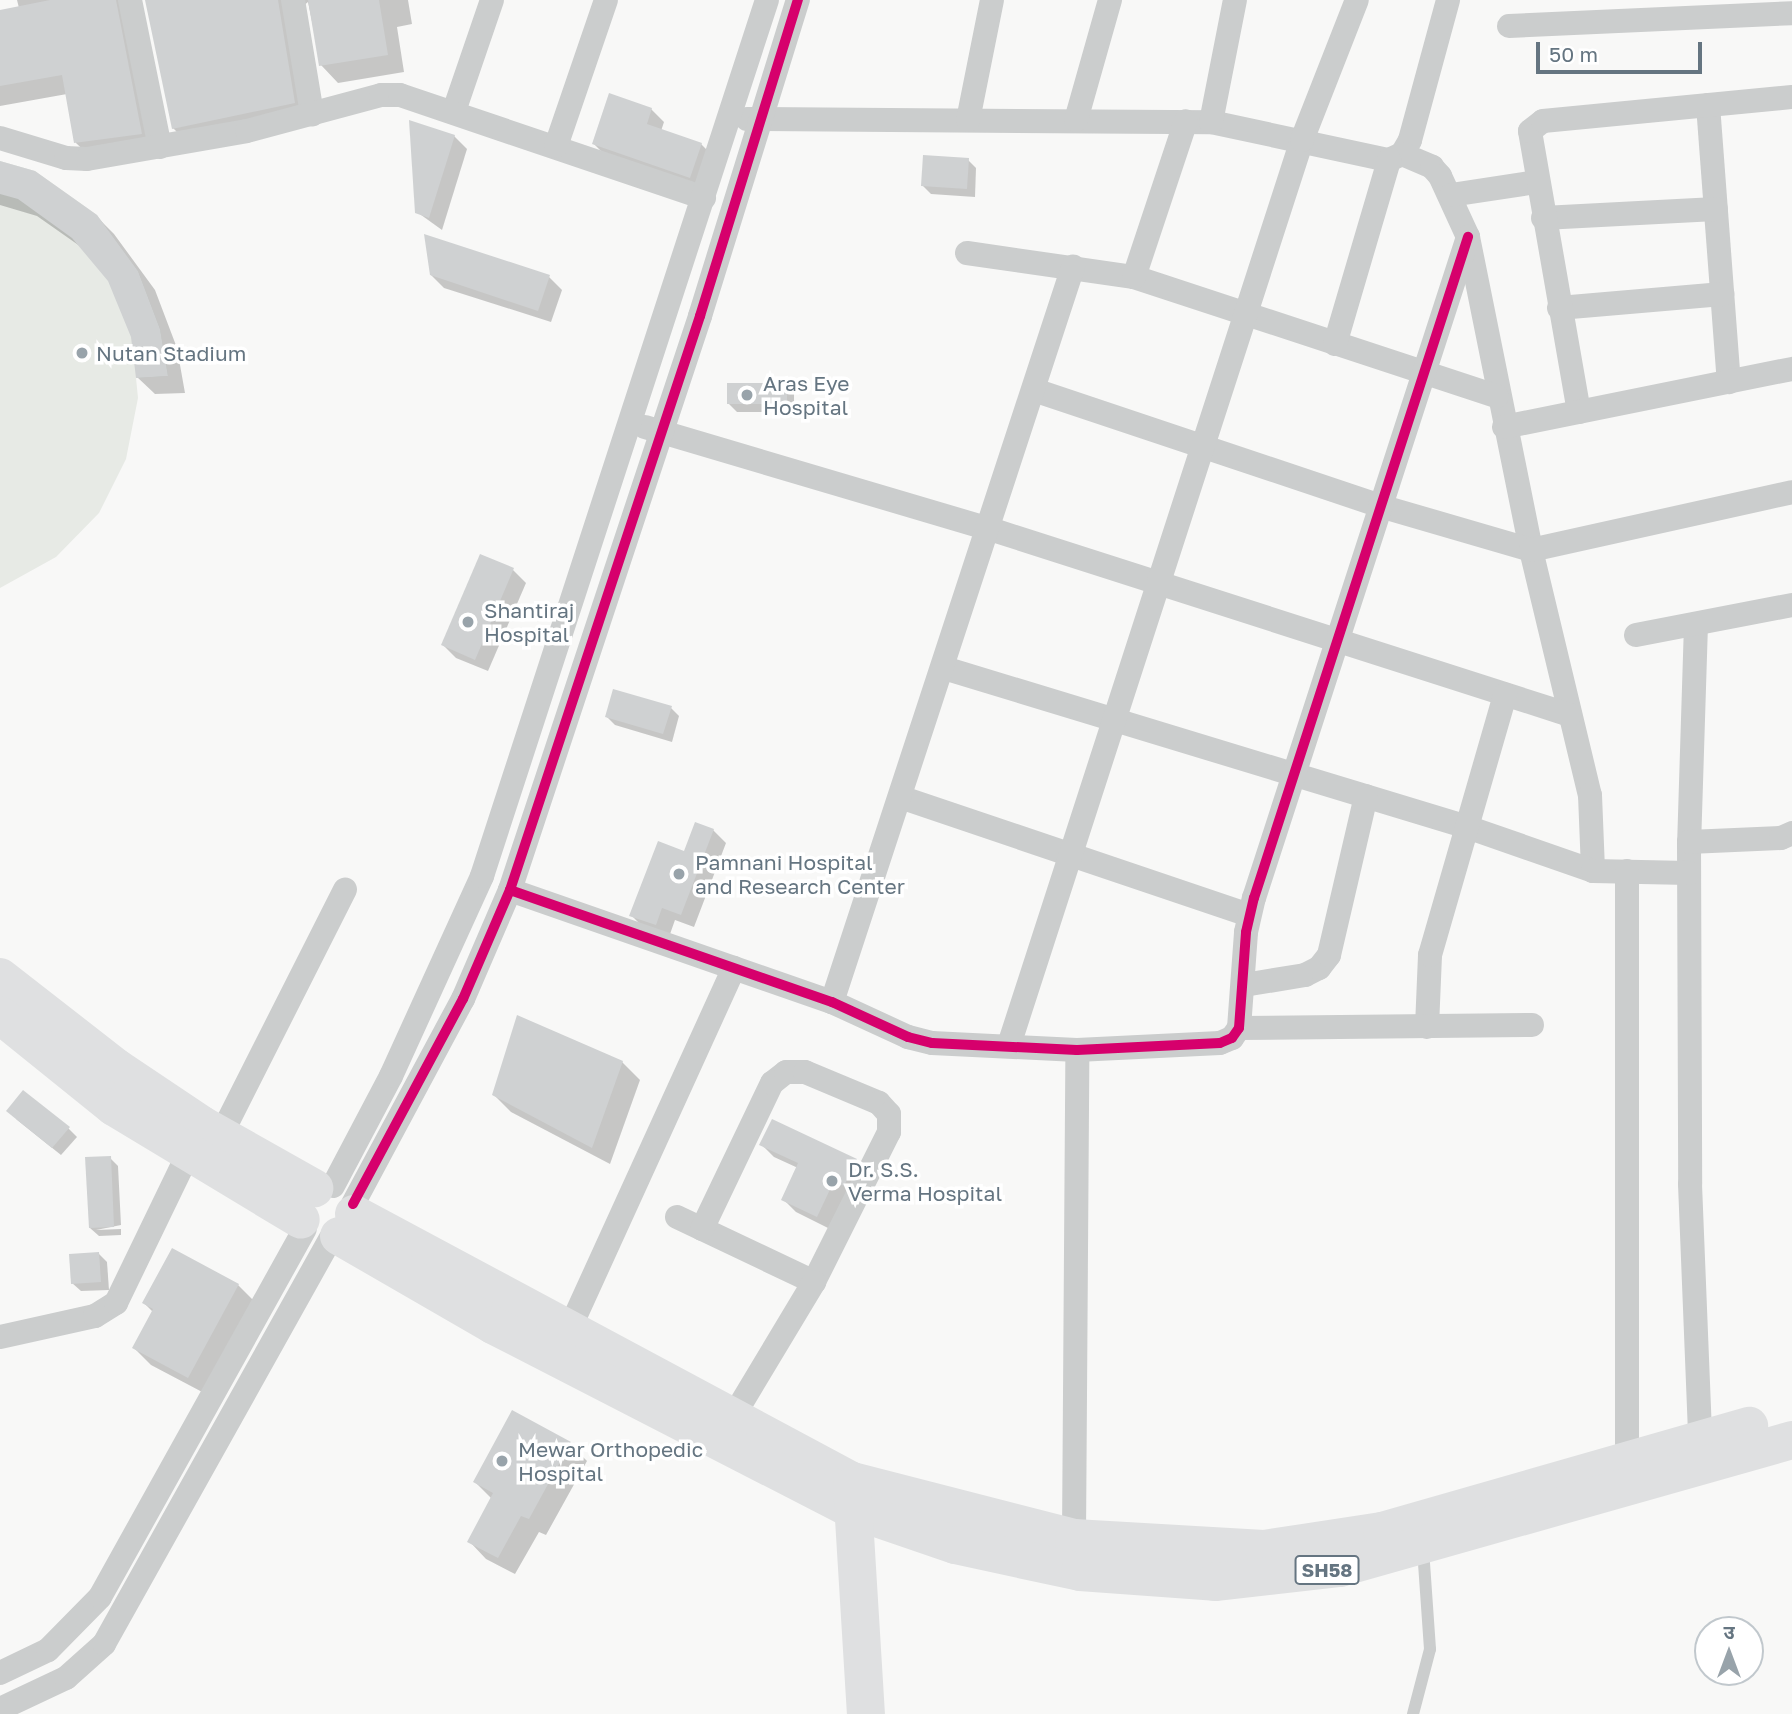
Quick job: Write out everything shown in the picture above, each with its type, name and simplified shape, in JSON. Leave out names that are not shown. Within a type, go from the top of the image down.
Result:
[{"type":"main road","points":[[0,977],[117,1069],[205,1143]]},
{"type":"main road","points":[[0,1015],[114,1107],[205,1143],[329,1214],[569,1330],[733,1417],[865,1499]]},
{"type":"main road","points":[[329,1214],[493,1325],[865,1499]]},
{"type":"main road","name":"SH58","points":[[865,1499],[955,1545],[1080,1572],[1215,1582],[1340,1568],[1420,1533],[1627,1460],[1700,1438],[1792,1417]]},
{"type":"main road","name":"SH58","points":[[865,1499],[1074,1538],[1264,1549],[1382,1531],[1420,1533],[1792,1440]]},
{"type":"main road","points":[[865,1499],[866,1714]]},
{"type":"main road","points":[[865,1499],[892,1714]]},
{"type":"street","points":[[130,0],[160,147]]},
{"type":"street","points":[[293,0],[312,114]]},
{"type":"street","points":[[454,111],[492,0]]},
{"type":"street","points":[[556,146],[606,0]]},
{"type":"street","points":[[0,1709],[66,1678],[104,1644],[329,1214],[482,876],[633,423],[767,0]]},
{"type":"street","points":[[0,1673],[48,1650],[86,1616],[112,1578],[329,1214],[463,999],[510,890],[798,0]]},
{"type":"street","points":[[968,120],[992,0]]},
{"type":"street","points":[[1076,120],[1110,0]]},
{"type":"street","points":[[1211,122],[1236,0]]},
{"type":"street","points":[[1009,1045],[1162,584],[1303,140],[1357,0]]},
{"type":"street","points":[[1335,344],[1395,157],[1410,140],[1448,0]]},
{"type":"street","points":[[1561,24],[1569,0]]},
{"type":"street","points":[[1509,26],[1561,24],[1680,9],[1792,13]]},
{"type":"street","points":[[0,138],[66,158],[160,147],[312,114],[382,94],[400,94],[704,198]]},
{"type":"street","points":[[1579,412],[1528,139],[1535,124],[1792,97]]},
{"type":"street","points":[[1707,105],[1728,382]]},
{"type":"street","points":[[729,118],[1211,122],[1395,157],[1432,167],[1451,195],[1468,237],[1497,396],[1590,795],[1593,871]]},
{"type":"street","points":[[1134,277],[1186,121]]},
{"type":"street","points":[[1451,195],[1536,182]]},
{"type":"street","points":[[1543,218],[1716,209]]},
{"type":"street","points":[[510,890],[832,1002],[908,1037],[1077,1050],[1220,1043],[1232,1038],[1239,1028],[1249,915],[1468,237]]},
{"type":"street","points":[[967,253],[1134,277],[1497,396]]},
{"type":"street","points":[[832,1002],[990,529],[1073,267]]},
{"type":"street","points":[[1559,308],[1722,294]]},
{"type":"street","points":[[1504,427],[1792,369]]},
{"type":"street","points":[[1034,390],[1380,506],[1531,551],[1792,492]]},
{"type":"street","points":[[633,423],[990,529],[1570,715]]},
{"type":"street","points":[[1636,635],[1792,605]]},
{"type":"street","points":[[1696,624],[1689,842],[1690,1184],[1700,1438]]},
{"type":"street","points":[[944,667],[1466,827],[1593,871],[1689,873]]},
{"type":"street","points":[[1427,1027],[1430,955],[1505,695]]},
{"type":"street","points":[[1244,985],[1305,975],[1319,968],[1329,955],[1366,796]]},
{"type":"street","points":[[900,797],[1249,915]]},
{"type":"street","points":[[1689,842],[1781,838],[1792,833]]},
{"type":"street","points":[[1626,871],[1627,1460]]},
{"type":"street","points":[[0,1337],[95,1316],[116,1303],[345,889]]},
{"type":"street","points":[[569,1330],[734,968]]},
{"type":"street","points":[[1239,1028],[1532,1025]]},
{"type":"street","points":[[1074,1538],[1077,1050]]},
{"type":"street","points":[[702,1229],[772,1083],[786,1072],[805,1072],[879,1103],[889,1114],[889,1132],[814,1282],[733,1417]]},
{"type":"street","points":[[677,1217],[814,1282]]},
{"type":"street","points":[[48,1650],[66,1678]]},
{"type":"lane","points":[[1413,1714],[1430,1649],[1420,1533]]},
{"type":"shaded area","name":"Nutan Stadium","points":[[0,161],[35,171],[97,215],[138,271],[160,329],[168,376],[136,378],[138,398],[126,459],[99,513],[56,557],[0,588]]},
{"type":"building","points":[[50,0],[116,0],[142,134],[74,143],[62,75],[0,86],[0,10]]},
{"type":"building","points":[[145,0],[278,0],[295,103],[172,129]]},
{"type":"building","points":[[308,0],[379,0],[388,55],[319,66]]},
{"type":"building","points":[[609,93],[652,108],[647,124],[702,143],[690,178],[592,144]]},
{"type":"building","points":[[409,120],[455,135],[429,218],[415,213]]},
{"type":"building","points":[[923,155],[969,158],[967,189],[921,186]]},
{"type":"building","points":[[0,161],[35,171],[97,215],[138,271],[160,329],[168,376],[136,378],[131,337],[108,281],[72,238],[18,199],[0,194]]},
{"type":"building","points":[[424,234],[550,275],[538,311],[430,275]]},
{"type":"building","points":[[727,383],[787,383],[787,404],[727,404]]},
{"type":"building","points":[[480,554],[514,568],[475,660],[441,645]]},
{"type":"building","points":[[613,689],[672,706],[663,734],[605,717]]},
{"type":"building","points":[[695,822],[714,829],[681,915],[662,908],[656,925],[629,916],[658,841],[684,851]]},
{"type":"building","points":[[517,1015],[623,1061],[592,1148],[492,1095]]},
{"type":"building","points":[[23,1090],[70,1127],[52,1148],[6,1111]]},
{"type":"building","points":[[772,1119],[857,1159],[844,1186],[834,1181],[817,1217],[781,1200],[798,1163],[759,1145]]},
{"type":"building","points":[[111,1156],[114,1227],[89,1228],[85,1157]]},
{"type":"building","points":[[172,1248],[239,1284],[188,1378],[132,1348],[153,1309],[142,1303]]},
{"type":"building","points":[[99,1252],[101,1282],[71,1284],[69,1254]]},
{"type":"building","points":[[512,1410],[571,1442],[529,1519],[521,1516],[498,1558],[467,1542],[493,1493],[473,1482]]},
{"type":"cycle path","points":[[353,1204],[463,999],[510,890],[700,316],[798,0]]},
{"type":"cycle path","points":[[510,890],[832,1002],[908,1037],[932,1043],[1077,1050],[1220,1043],[1232,1038],[1239,1028],[1246,932],[1254,898],[1468,237]]},
{"type":"place","name":"Nutan Stadium","points":[[82,353]]},
{"type":"place","name":"Aras Eye Hospital","points":[[747,395]]},
{"type":"place","name":"Shantiraj Hospital","points":[[468,622]]},
{"type":"place","name":"Pamnani Hospital and Research Center","points":[[679,874]]},
{"type":"place","name":"Dr. S.S. Verma Hospital","points":[[832,1181]]},
{"type":"place","name":"Mewar Orthopedic Hospital","points":[[502,1461]]}]
